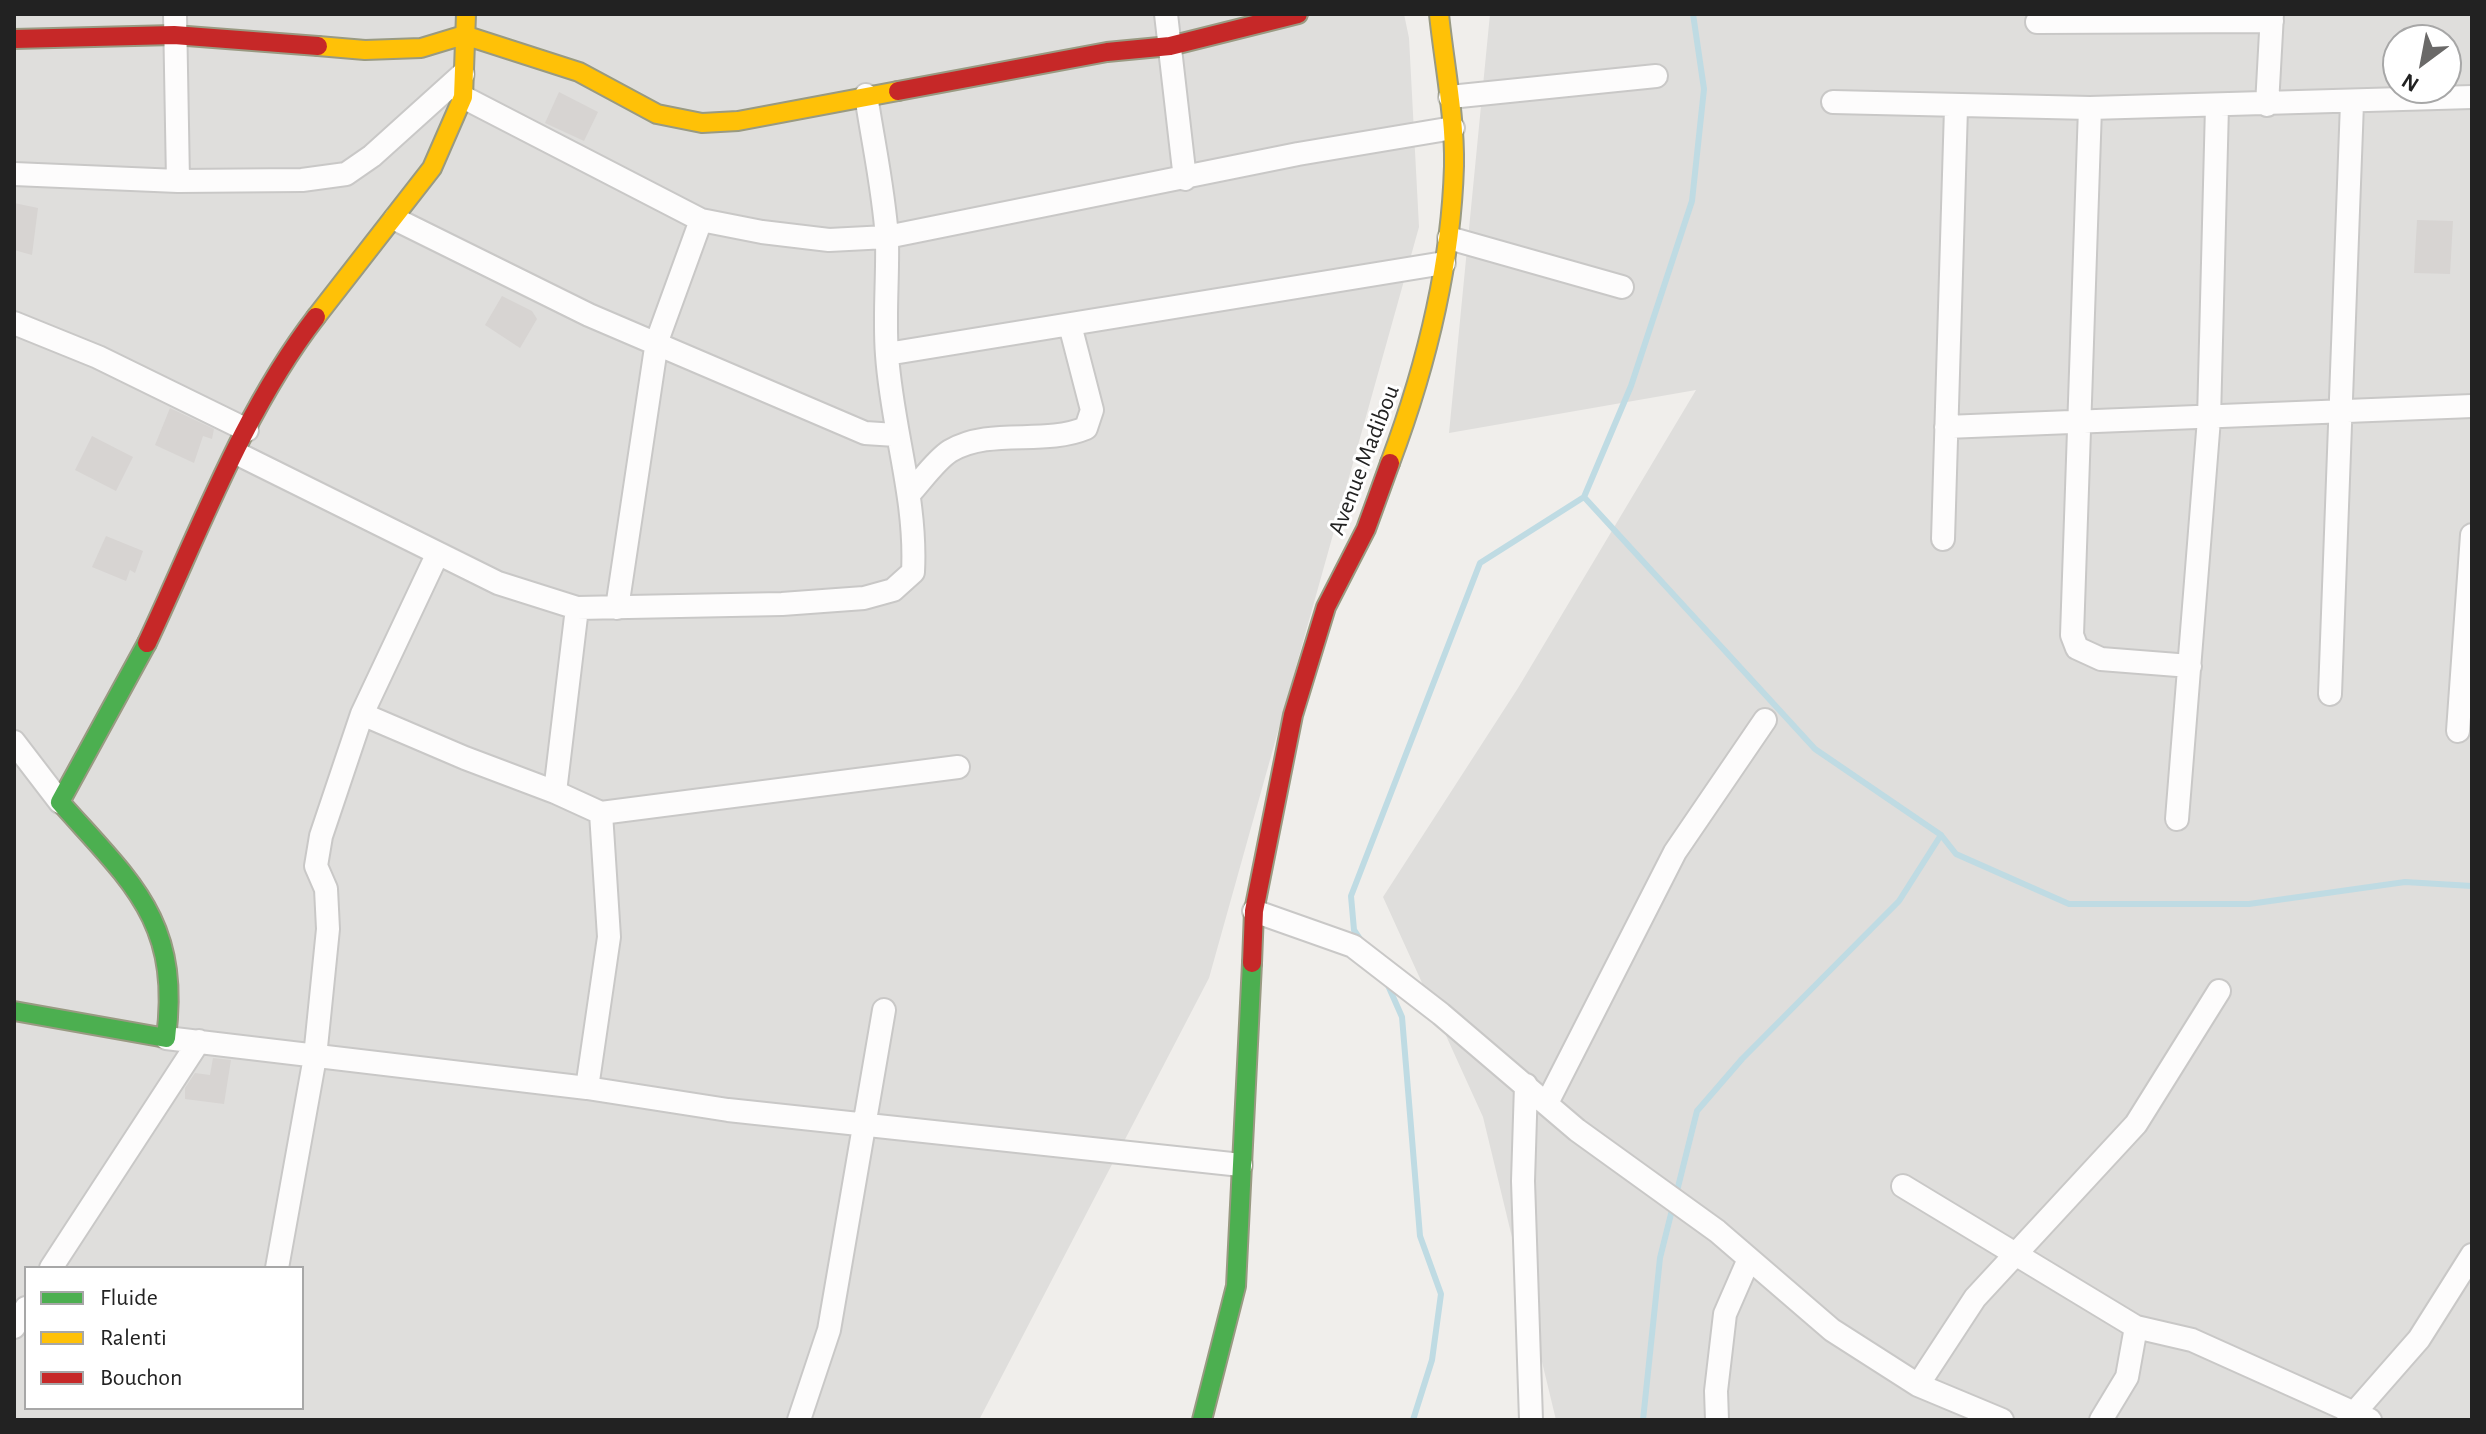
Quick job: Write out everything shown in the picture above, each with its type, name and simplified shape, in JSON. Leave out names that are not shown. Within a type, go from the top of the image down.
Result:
[{"type":"street","points":[[60,802],[140,658],[247,430],[296,343],[432,168],[463,97],[466,14]]},
{"type":"street","points":[[1166,14],[1185,179]]},
{"type":"street","points":[[14,39],[174,24],[365,50],[421,48],[464,35],[579,72],[657,114],[702,123],[738,121],[1107,52],[1170,46],[1298,14]]},
{"type":"street","name":"Avenue Madibou","points":[[1202,1420],[1236,1286],[1254,911],[1293,715],[1326,607],[1366,529],[1422,374],[1449,238],[1453,128],[1439,14]]},
{"type":"street","points":[[2037,22],[2272,17],[2267,105]]},
{"type":"street","points":[[174,24],[178,181]]},
{"type":"street","points":[[14,174],[178,181],[302,180],[346,174],[372,156],[463,74]]},
{"type":"street","points":[[1450,97],[1656,76]]},
{"type":"street","points":[[238,454],[498,583],[577,608],[782,604],[864,598],[893,590],[913,572],[915,535],[911,492],[896,435],[887,354],[887,237],[866,95]]},
{"type":"street","points":[[463,97],[701,220],[762,232],[829,240],[887,237],[1453,128]]},
{"type":"street","points":[[1833,102],[1956,108],[2090,108],[2352,103],[2472,97]]},
{"type":"street","points":[[2330,694],[2352,103]]},
{"type":"street","points":[[2177,819],[2209,419],[2217,106]]},
{"type":"street","points":[[1943,539],[1956,108]]},
{"type":"street","points":[[2090,108],[2072,635],[2077,648],[2101,659],[2190,666]]},
{"type":"street","points":[[395,219],[589,315],[657,341],[865,433],[896,435]]},
{"type":"street","points":[[617,608],[657,341],[701,220]]},
{"type":"street","points":[[1449,238],[1622,287]]},
{"type":"street","points":[[887,354],[1444,263]]},
{"type":"street","points":[[14,323],[98,357],[247,430]]},
{"type":"street","points":[[911,492],[949,452],[987,439],[1063,438],[1086,428],[1092,410],[1070,325]]},
{"type":"street","points":[[1946,427],[2209,419],[2472,406]]},
{"type":"street","points":[[2458,731],[2472,535]]},
{"type":"street","points":[[277,1266],[315,1057],[328,929],[326,889],[316,866],[321,836],[362,714],[437,555]]},
{"type":"street","points":[[555,792],[577,608]]},
{"type":"street","points":[[362,714],[601,813],[958,767]]},
{"type":"street","points":[[1547,1103],[1675,852],[1765,720]]},
{"type":"street","points":[[14,742],[142,899],[162,940],[172,987],[166,1038]]},
{"type":"street","points":[[587,1088],[609,937],[601,813]]},
{"type":"street","points":[[1254,911],[1353,946],[1547,1103],[1749,1259],[1832,1330],[1918,1385],[2002,1420]]},
{"type":"street","points":[[1918,1385],[1975,1298],[2136,1124],[2219,991]]},
{"type":"street","points":[[799,1420],[829,1330],[884,1010]]},
{"type":"street","points":[[14,1011],[68,1018],[166,1038],[587,1088],[728,1110],[1241,1165]]},
{"type":"street","points":[[52,1266],[199,1041]]},
{"type":"street","points":[[1526,1085],[1523,1181],[1531,1420]]},
{"type":"street","points":[[1903,1186],[2014,1256],[2136,1327],[2192,1340],[2357,1418],[2419,1339],[2472,1255]]},
{"type":"street","points":[[1717,1420],[1716,1391],[1725,1314],[1749,1259]]},
{"type":"street","points":[[2101,1420],[2127,1377],[2136,1327]]},
{"type":"shaded area","points":[[14,14],[1404,14],[1409,38],[1419,227],[1209,978],[979,1420],[14,1420]]},
{"type":"shaded area","points":[[1490,14],[2472,14],[2472,1420],[1556,1420],[1483,1117],[1383,897],[1518,688],[1696,390],[1449,433]]},
{"type":"building","points":[[559,92],[598,112],[584,141],[545,123]]},
{"type":"building","points":[[14,203],[38,208],[32,255],[14,250]]},
{"type":"building","points":[[2417,220],[2453,221],[2450,274],[2414,273]]},
{"type":"building","points":[[502,296],[532,311],[537,319],[520,348],[485,325]]},
{"type":"building","points":[[170,408],[214,429],[212,439],[203,436],[194,463],[155,445]]},
{"type":"building","points":[[92,436],[133,457],[116,491],[75,470]]},
{"type":"building","points":[[106,536],[143,551],[135,573],[130,570],[126,581],[92,567]]},
{"type":"building","points":[[213,1058],[231,1060],[224,1104],[185,1099],[185,1088],[195,1073],[210,1075]]},
{"type":"waterway","points":[[1362,942],[1354,930],[1351,896],[1480,563],[1584,497],[1631,386],[1692,201],[1704,89],[1693,14]]},
{"type":"waterway","points":[[1584,497],[1815,749],[1941,835],[1899,901],[1742,1059],[1697,1111],[1676,1195]]},
{"type":"waterway","points":[[1941,835],[1956,854],[2069,904],[2249,904],[2405,882],[2472,886]]},
{"type":"waterway","points":[[1387,983],[1402,1017],[1420,1236],[1441,1294],[1432,1360],[1413,1420]]},
{"type":"waterway","points":[[1643,1420],[1660,1258],[1673,1206]]},
{"type":"traffic: fast","points":[[14,1011],[166,1038],[169,998],[166,963],[146,906],[129,881],[60,802],[147,643]]},
{"type":"traffic: fast","points":[[1202,1420],[1236,1286],[1252,963]]},
{"type":"traffic: slow","points":[[316,317],[432,168],[463,97],[466,14]]},
{"type":"traffic: slow","points":[[1390,463],[1425,354],[1448,242],[1454,147],[1439,14]]},
{"type":"traffic: slow","points":[[318,46],[365,50],[421,48],[464,35],[579,72],[657,114],[702,123],[738,121],[898,91]]},
{"type":"traffic: jam","points":[[898,91],[1107,52],[1170,46],[1298,14]]},
{"type":"traffic: jam","points":[[14,39],[174,35],[318,46]]},
{"type":"traffic: jam","points":[[147,643],[243,434],[290,354],[316,317]]},
{"type":"traffic: jam","points":[[1252,963],[1254,911],[1293,715],[1326,607],[1366,529],[1390,463]]}]
